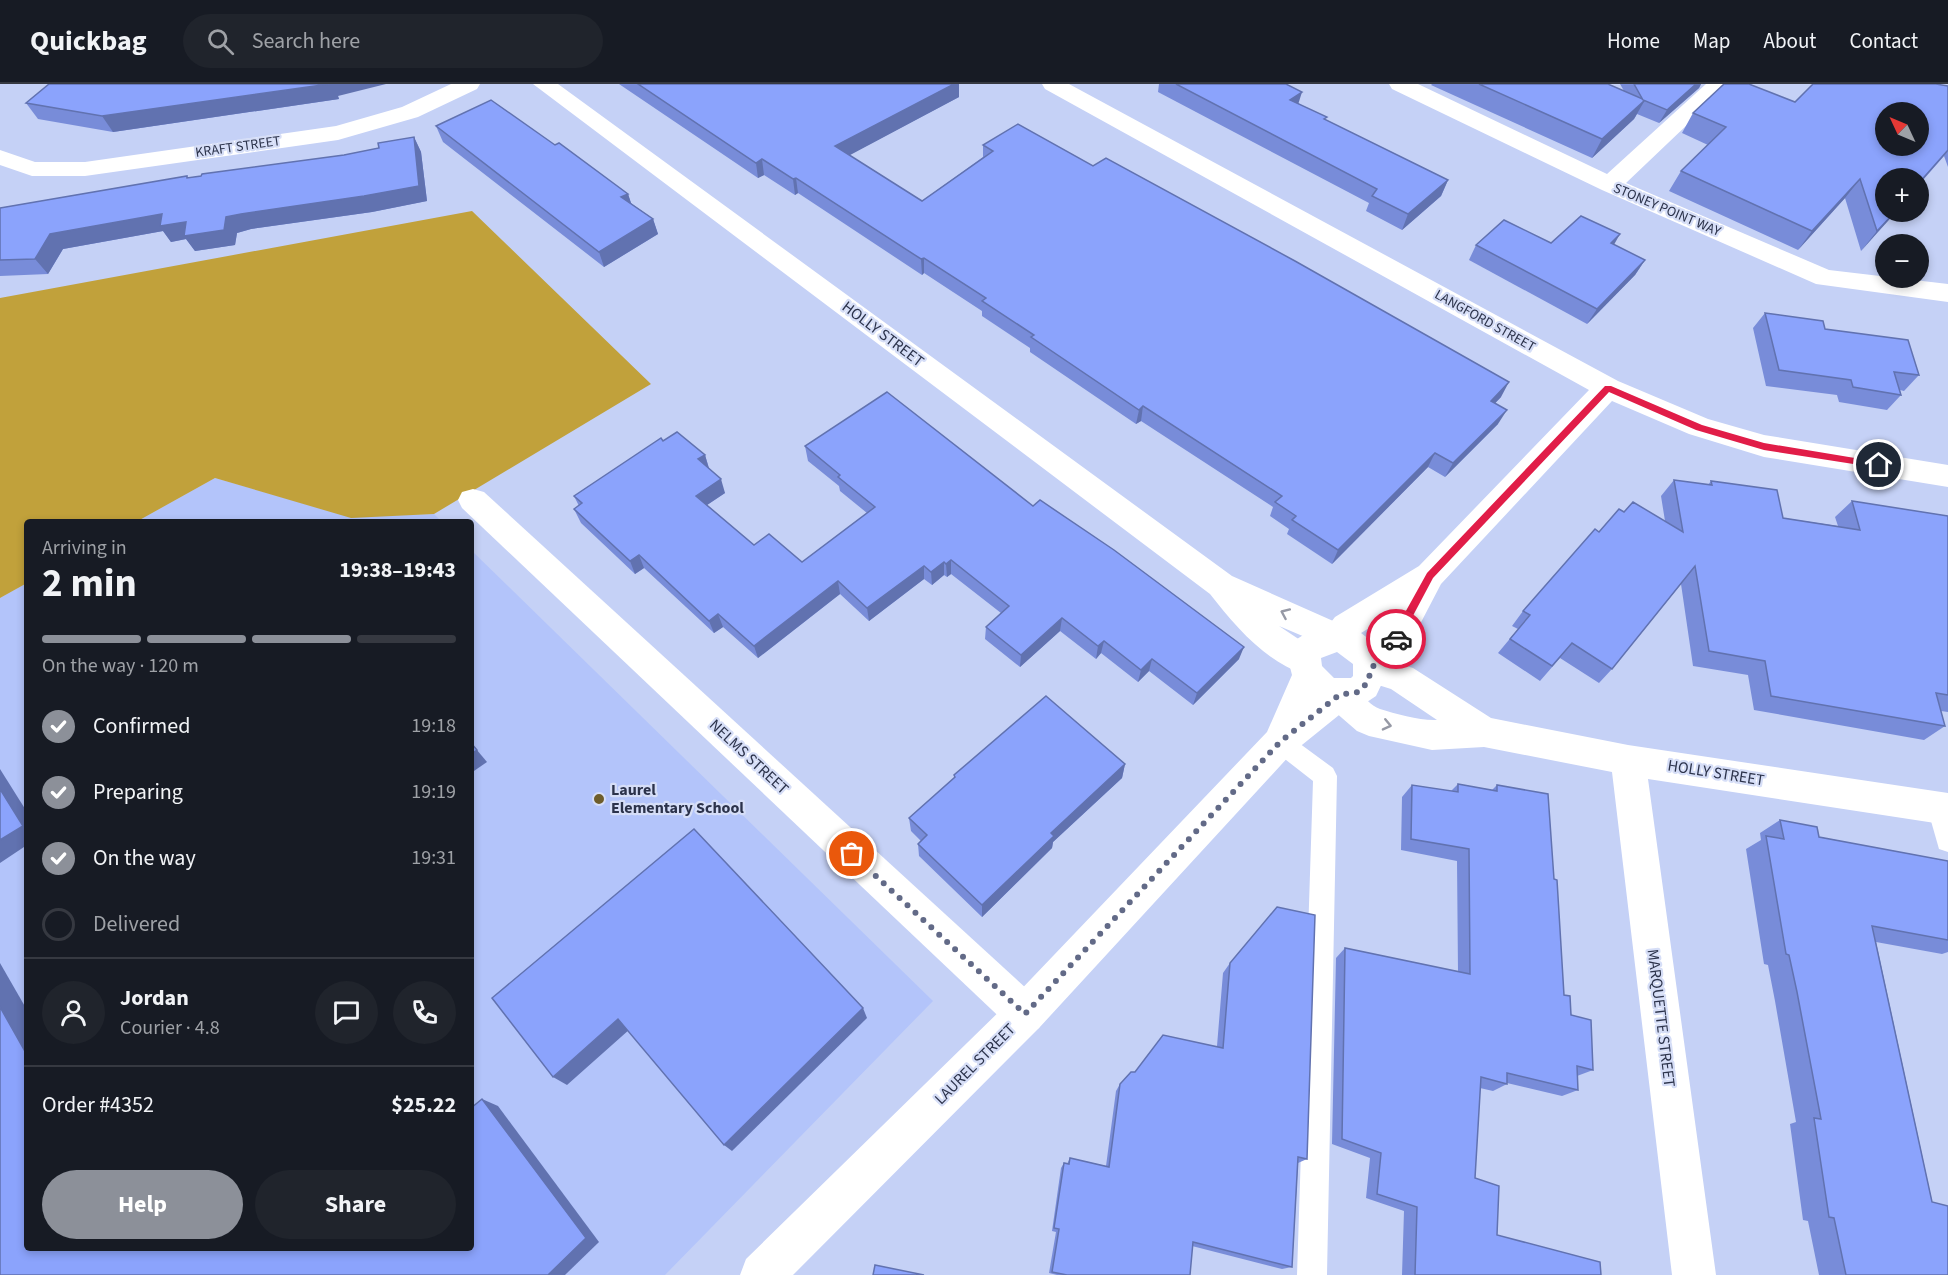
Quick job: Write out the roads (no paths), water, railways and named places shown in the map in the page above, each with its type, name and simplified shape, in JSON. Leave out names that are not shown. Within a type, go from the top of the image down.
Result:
[{"type":"street","name":"KRAFT STREET","points":[[0,157],[32,169],[85,169],[338,133],[410,112],[469,84]]},
{"type":"street","name":"HOLLY STREET","points":[[544,84],[1221,585],[1338,638]]},
{"type":"street","name":"LANGFORD STREET","points":[[1053,84],[1608,388],[1699,427],[1764,446],[1948,476]]},
{"type":"street","name":"STONEY POINT WAY","points":[[1400,84],[1610,185],[1825,278],[1948,293]]},
{"type":"street","points":[[1610,185],[1719,84]]},
{"type":"street","name":"LAUREL STREET","points":[[1280,742],[1305,668],[1309,646],[1321,639],[1338,638],[1346,626],[1430,575],[1608,388]]},
{"type":"street","name":"NELMS STREET","points":[[473,500],[1025,1014]]},
{"type":"street","name":"LAUREL STREET","points":[[762,1275],[1025,1014],[1280,742],[1339,695],[1358,692],[1368,682],[1371,669],[1394,643],[1430,575]]},
{"type":"street","name":"HOLLY STREET","points":[[1221,585],[1244,615],[1305,668]]},
{"type":"street","points":[[1338,638],[1353,644],[1366,655],[1371,669]]},
{"type":"street","points":[[1305,668],[1321,689],[1339,695]]},
{"type":"street","name":"HOLLY STREET","points":[[1371,669],[1401,678],[1484,732]]},
{"type":"street","name":"HOLLY STREET","points":[[1339,695],[1369,721],[1432,735],[1484,732],[1628,760],[1944,808]]},
{"type":"street","name":"MARQUETTE STREET","points":[[1628,760],[1694,1275]]},
{"type":"lane","points":[[1280,742],[1325,776],[1312,1275]]},
{"type":"lane","points":[[1944,808],[1948,841]]},
{"type":"place","name":"Laurel Elementary School","points":[[599,799]]}]
